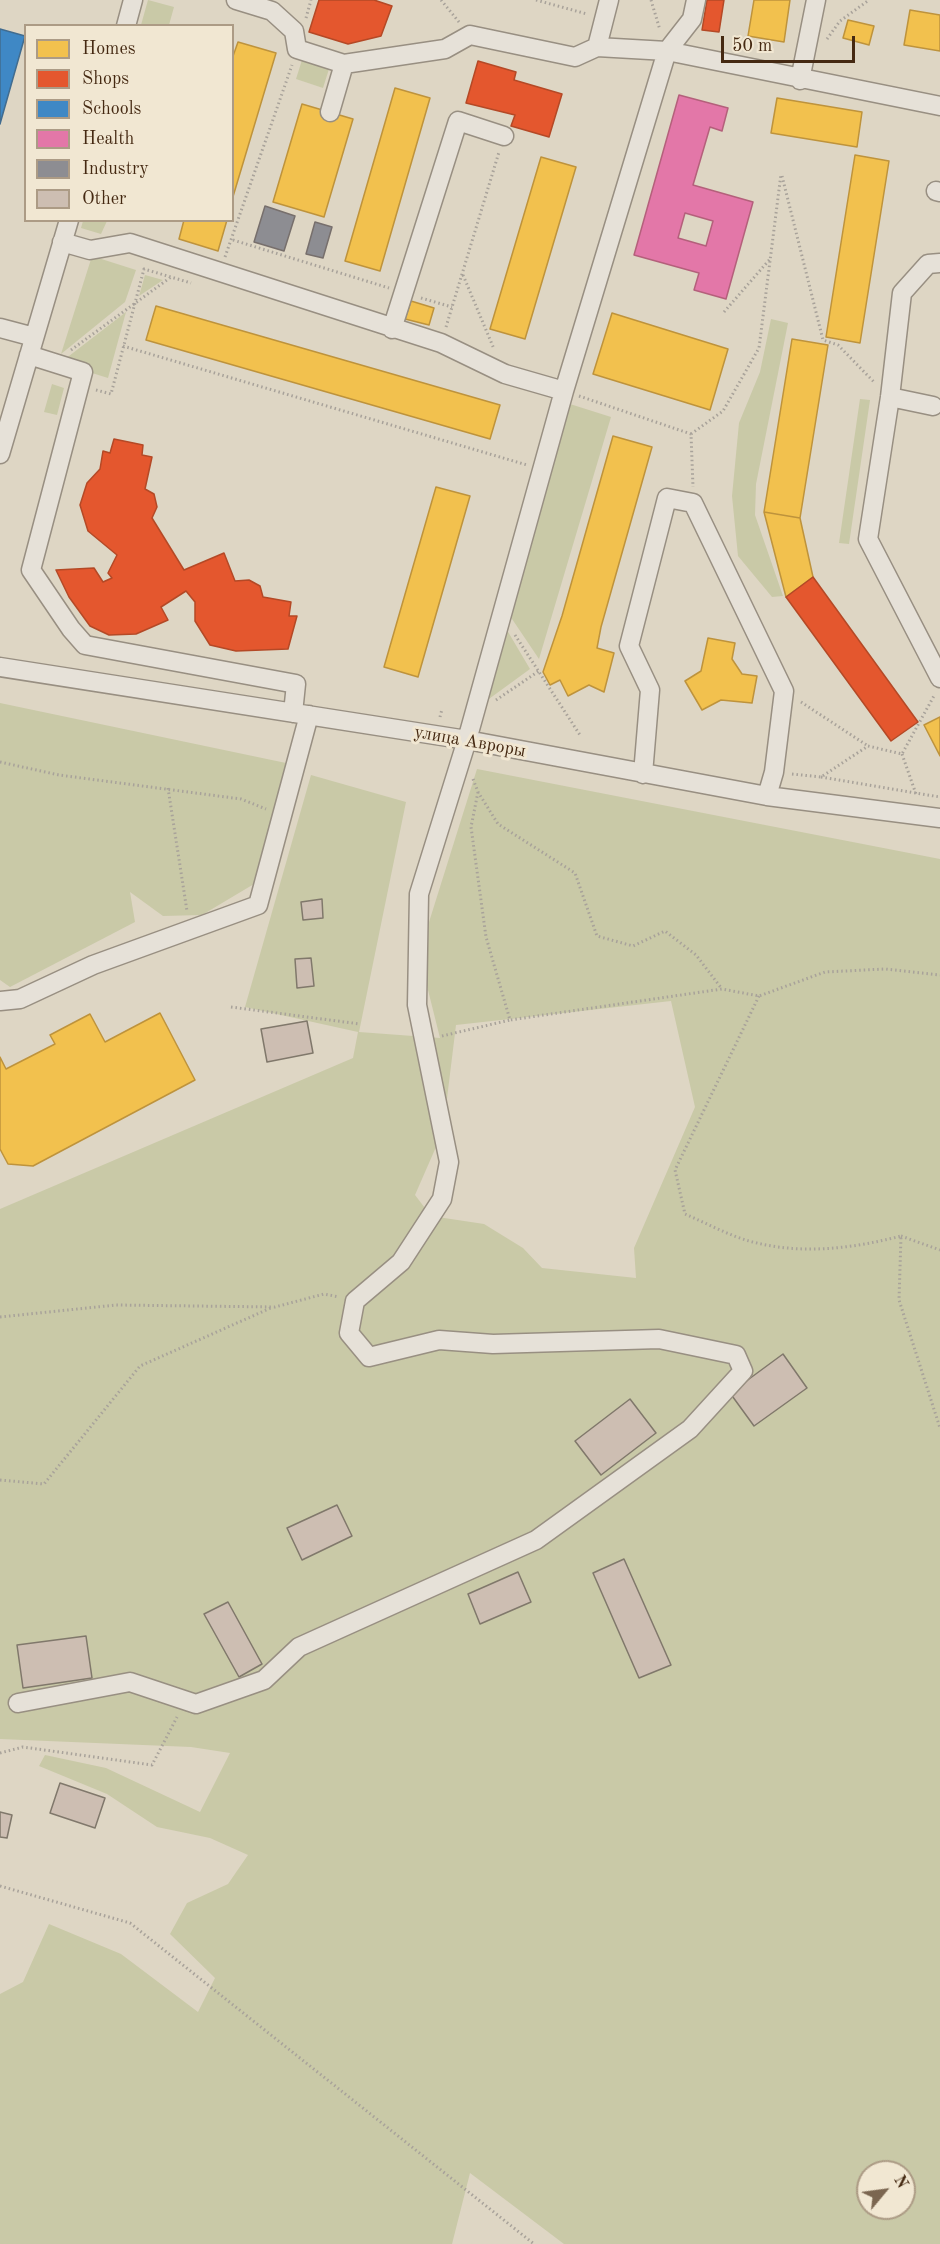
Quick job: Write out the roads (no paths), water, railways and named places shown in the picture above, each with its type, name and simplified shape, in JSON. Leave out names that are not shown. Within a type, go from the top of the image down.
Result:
[{"type":"street","points":[[127,24],[133,0]]},
{"type":"street","points":[[236,0],[274,6],[294,31],[297,49],[344,64],[445,49],[470,35],[575,57],[597,47],[667,51],[800,80],[940,106]]},
{"type":"street","points":[[597,47],[609,0]]},
{"type":"street","points":[[18,1703],[130,1682],[196,1704],[264,1680],[299,1647],[536,1540],[690,1429],[744,1371],[736,1355],[659,1339],[493,1344],[439,1340],[369,1357],[349,1333],[355,1301],[401,1262],[442,1199],[449,1162],[417,1005],[419,894],[467,740],[564,391],[667,51],[692,19],[696,0]]},
{"type":"street","points":[[800,80],[816,0]]},
{"type":"street","points":[[330,112],[344,64]]},
{"type":"street","points":[[392,329],[458,120],[504,136]]},
{"type":"street","points":[[0,454],[68,222]]},
{"type":"street","points":[[62,242],[90,250],[130,243],[441,343],[505,374],[564,391]]},
{"type":"street","points":[[940,263],[928,264],[902,293],[890,397],[868,539],[940,678]]},
{"type":"street","points":[[0,328],[32,346],[54,363],[83,372],[31,570],[70,629],[85,645],[296,684],[301,714],[283,816],[258,905],[93,965],[20,999],[0,1001]]},
{"type":"street","points":[[890,397],[933,406]]},
{"type":"street","points":[[643,774],[650,690],[629,646],[667,498],[693,503],[784,691],[774,772],[767,796]]},
{"type":"street","name":"улица Авроры","points":[[0,667],[467,740],[767,796],[940,818]]}]
